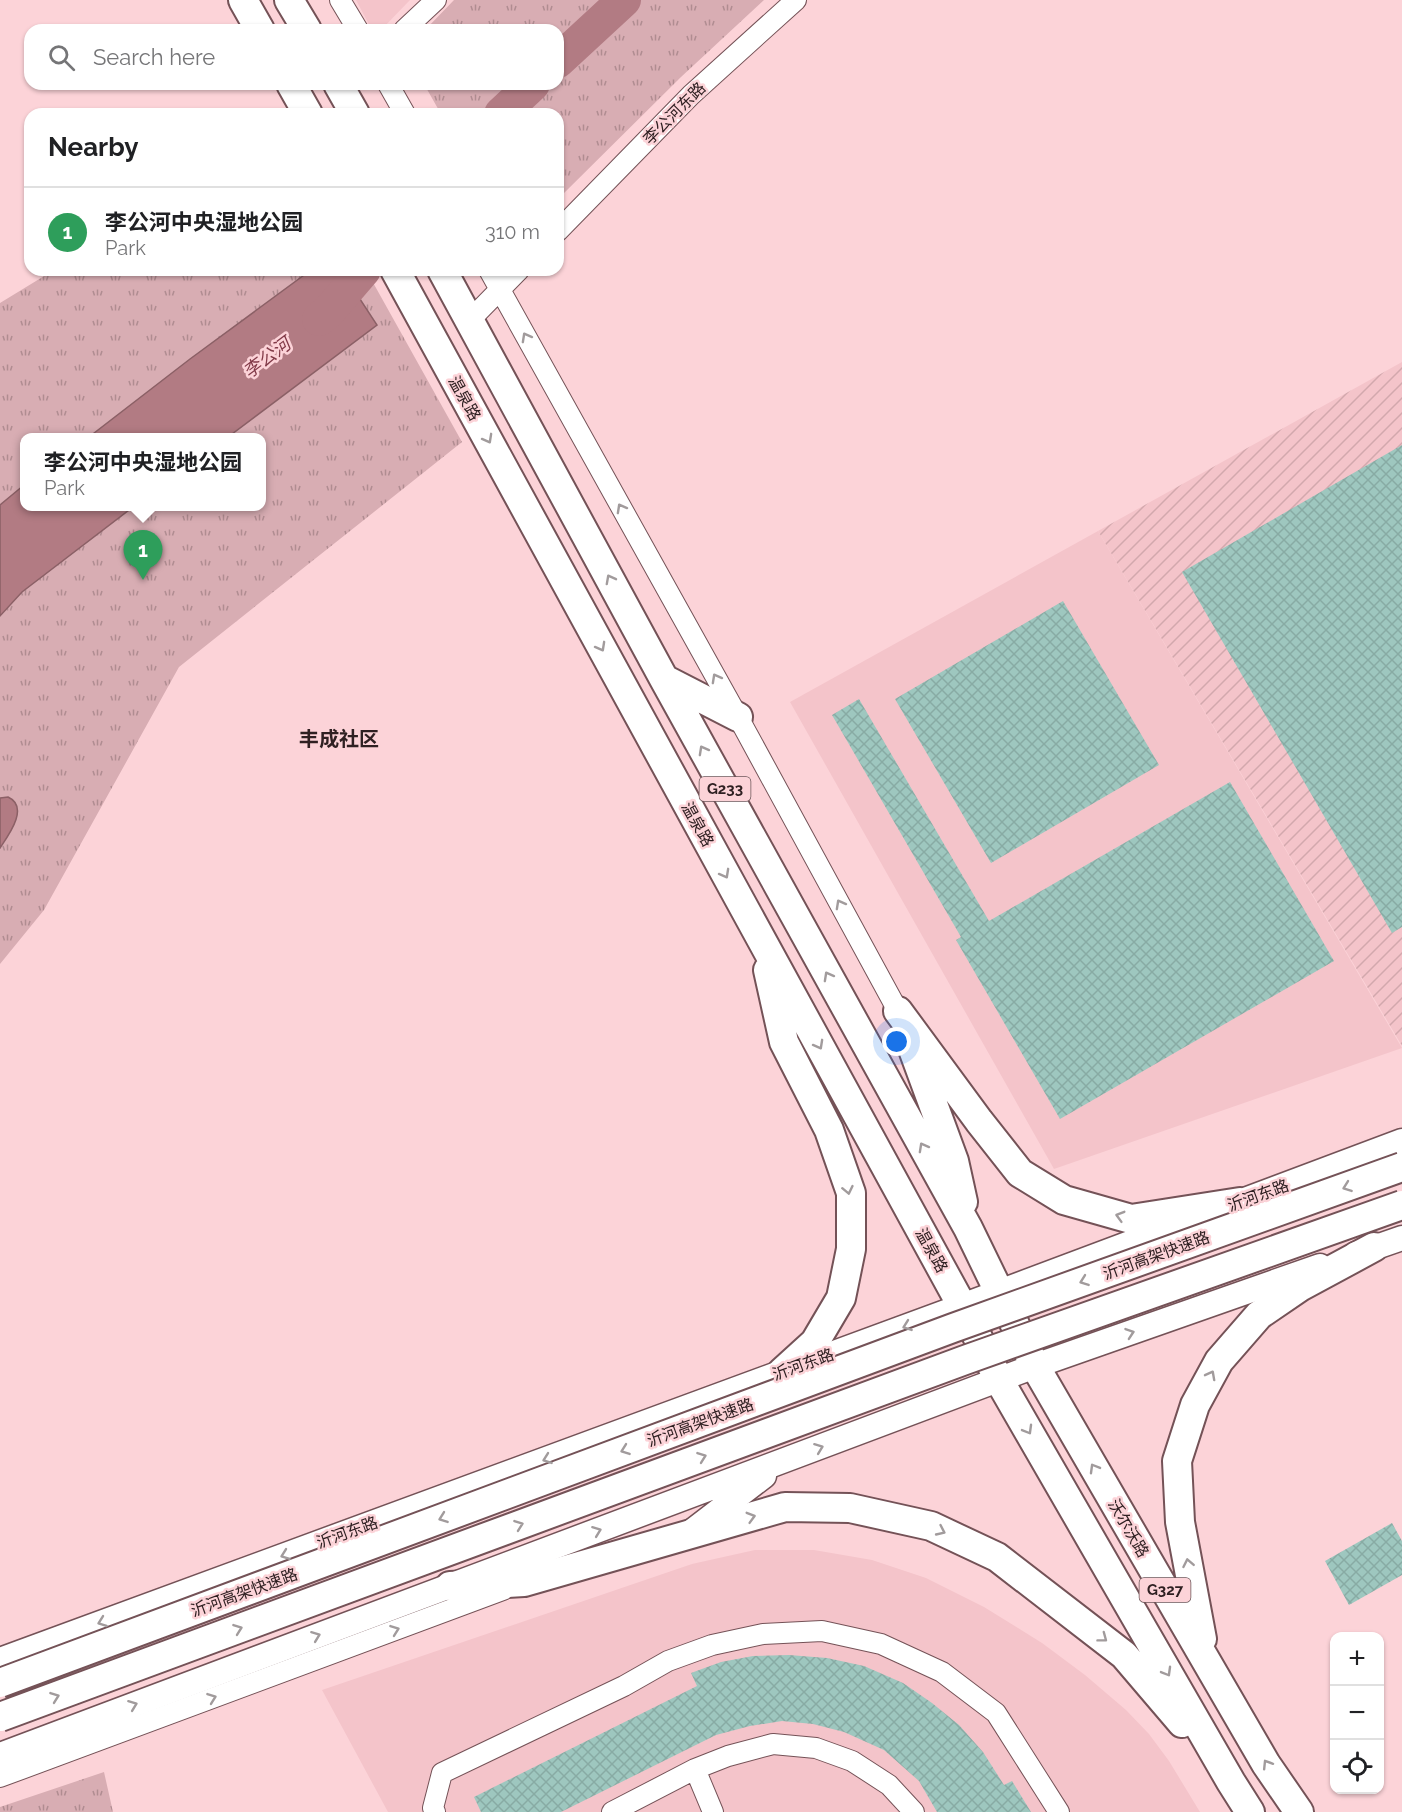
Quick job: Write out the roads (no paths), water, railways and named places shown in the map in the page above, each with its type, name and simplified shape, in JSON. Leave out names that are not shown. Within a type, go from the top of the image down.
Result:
[{"type":"highway","points":[[243,0],[257,24]]},
{"type":"highway","points":[[289,0],[303,24]]},
{"type":"highway","points":[[294,90],[305,108]]},
{"type":"highway","points":[[342,90],[352,108]]},
{"type":"highway","name":"温泉路","points":[[398,276],[962,1306],[999,1380]]},
{"type":"highway","name":"G233","points":[[446,278],[664,679],[968,1228],[1035,1366]]},
{"type":"highway","points":[[664,679],[738,717]]},
{"type":"highway","points":[[761,938],[784,1042],[830,1130],[851,1193],[851,1249],[841,1298],[815,1342],[782,1372]]},
{"type":"highway","points":[[898,1011],[954,1161],[968,1228]]},
{"type":"highway","points":[[898,1011],[1020,1173],[1064,1200],[1131,1219],[1240,1202]]},
{"type":"highway","points":[[830,1130],[892,1178]]},
{"type":"highway","name":"沂河高架快速路","points":[[0,1683],[952,1328],[1402,1167]]},
{"type":"highway","name":"沂河高架快速路","points":[[0,1717],[965,1360],[1402,1205]]},
{"type":"highway","points":[[1207,1662],[1180,1522],[1177,1461],[1195,1405],[1219,1361],[1259,1315],[1300,1287],[1374,1247]]},
{"type":"highway","name":"沃尔沃路","points":[[1035,1366],[1266,1764],[1299,1812]]},
{"type":"highway","name":"G327","points":[[999,1380],[1250,1812]]},
{"type":"highway","points":[[450,1586],[524,1582],[785,1507],[850,1508],[931,1526],[997,1557],[1124,1655],[1231,1782]]},
{"type":"main road","name":"沂河东路","points":[[0,1660],[962,1306],[1402,1141]]},
{"type":"main road","points":[[0,1755],[1035,1366],[1402,1238]]},
{"type":"main road","points":[[687,1535],[784,1461]]},
{"type":"street","points":[[340,0],[354,24]]},
{"type":"street","points":[[410,24],[436,0]]},
{"type":"street","name":"李公河东路","points":[[564,225],[691,95],[796,0]]},
{"type":"street","points":[[391,90],[402,108]]},
{"type":"street","points":[[492,276],[738,717],[898,1011]]},
{"type":"street","points":[[470,320],[513,276]]},
{"type":"street","points":[[0,1778],[524,1582]]},
{"type":"street","points":[[435,1812],[433,1808],[442,1773],[624,1686],[668,1661],[712,1644],[763,1634],[822,1631],[881,1644],[942,1672],[996,1713],[1059,1812]]},
{"type":"street","points":[[612,1812],[695,1769],[728,1756],[773,1744],[816,1748],[852,1761],[889,1785],[914,1812]]},
{"type":"street","points":[[695,1769],[713,1812]]},
{"type":"water","points":[[303,276],[345,276],[377,325],[233,433],[94,433]]},
{"type":"water","points":[[20,488],[20,511],[128,511],[22,592],[0,616],[0,505]]},
{"type":"water","points":[[8,797],[14,802],[17,814],[12,829],[0,848],[0,798]]},
{"type":"waterway","name":"李公河","points":[[564,55],[624,0]]},
{"type":"waterway","name":"李公河","points":[[507,108],[527,90]]},
{"type":"waterway","name":"李公河","points":[[319,319],[328,312],[359,276]]},
{"type":"place","name":"李公河中央湿地公园","points":[[143,580]]},
{"type":"district","name":"丰成社区","points":[[339,739]]}]
